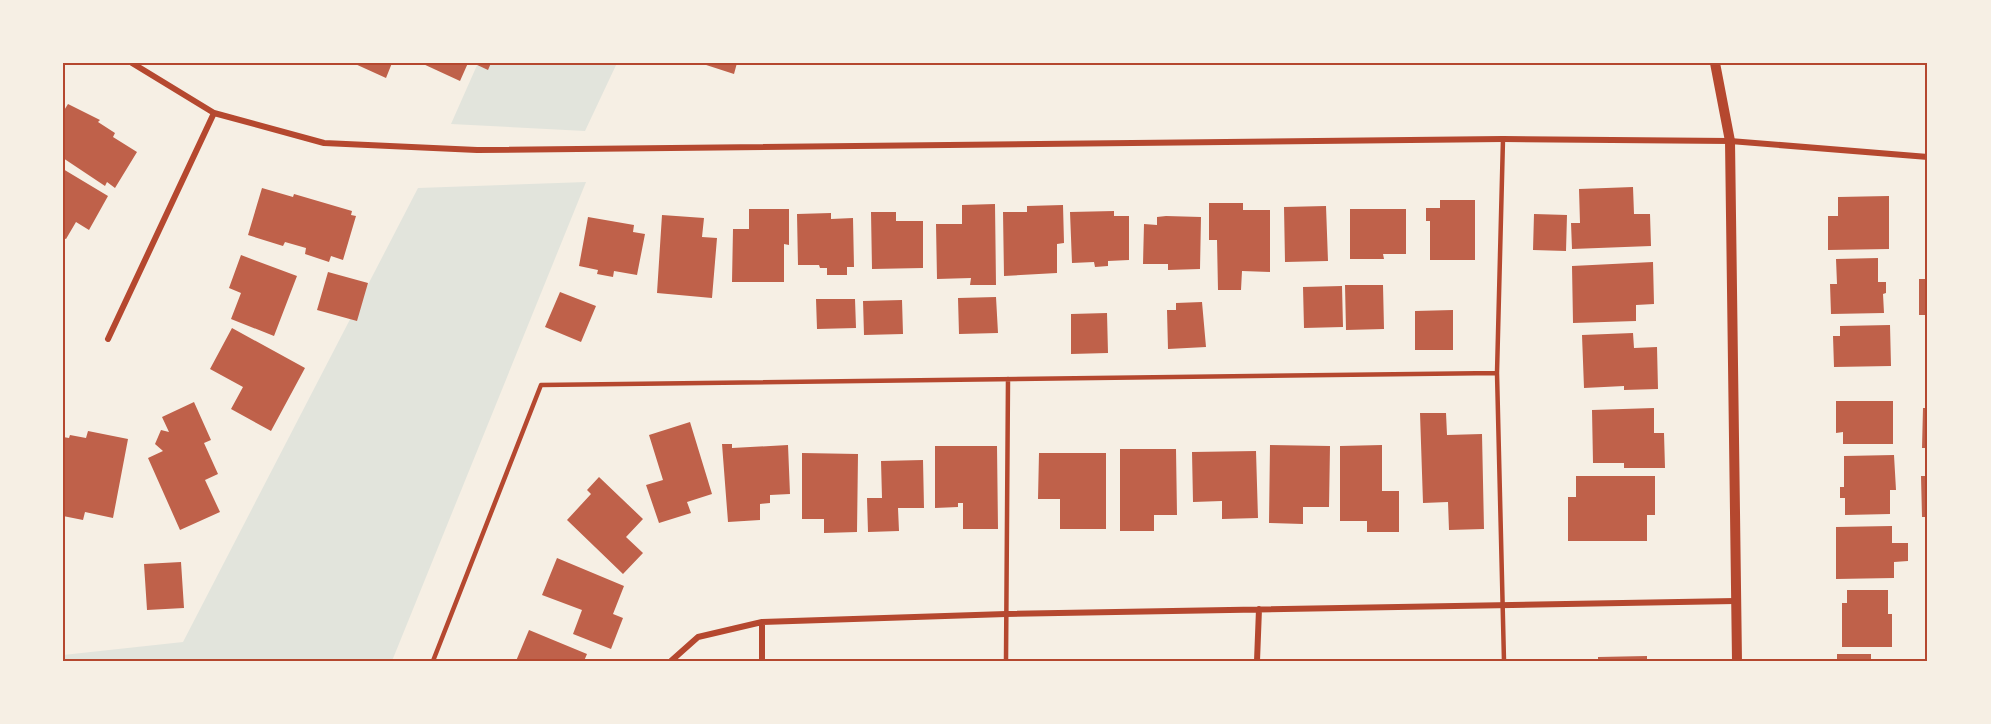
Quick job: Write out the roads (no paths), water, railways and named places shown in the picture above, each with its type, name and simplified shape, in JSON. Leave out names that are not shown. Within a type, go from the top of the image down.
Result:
[{"type":"street","points":[[132,63],[214,113],[324,143],[477,150],[1503,139],[1730,141],[1928,157]]},
{"type":"street","points":[[1715,63],[1730,141],[1737,661]]},
{"type":"street","points":[[108,339],[214,113]]},
{"type":"street","points":[[671,661],[698,637],[762,622],[1006,614],[1735,601]]},
{"type":"street","points":[[1257,661],[1259,609]]},
{"type":"street","points":[[762,622],[762,661]]},
{"type":"lane","points":[[1503,139],[1497,373],[1504,661]]},
{"type":"lane","points":[[433,661],[541,385],[1497,373]]},
{"type":"lane","points":[[1006,661],[1008,379]]}]
